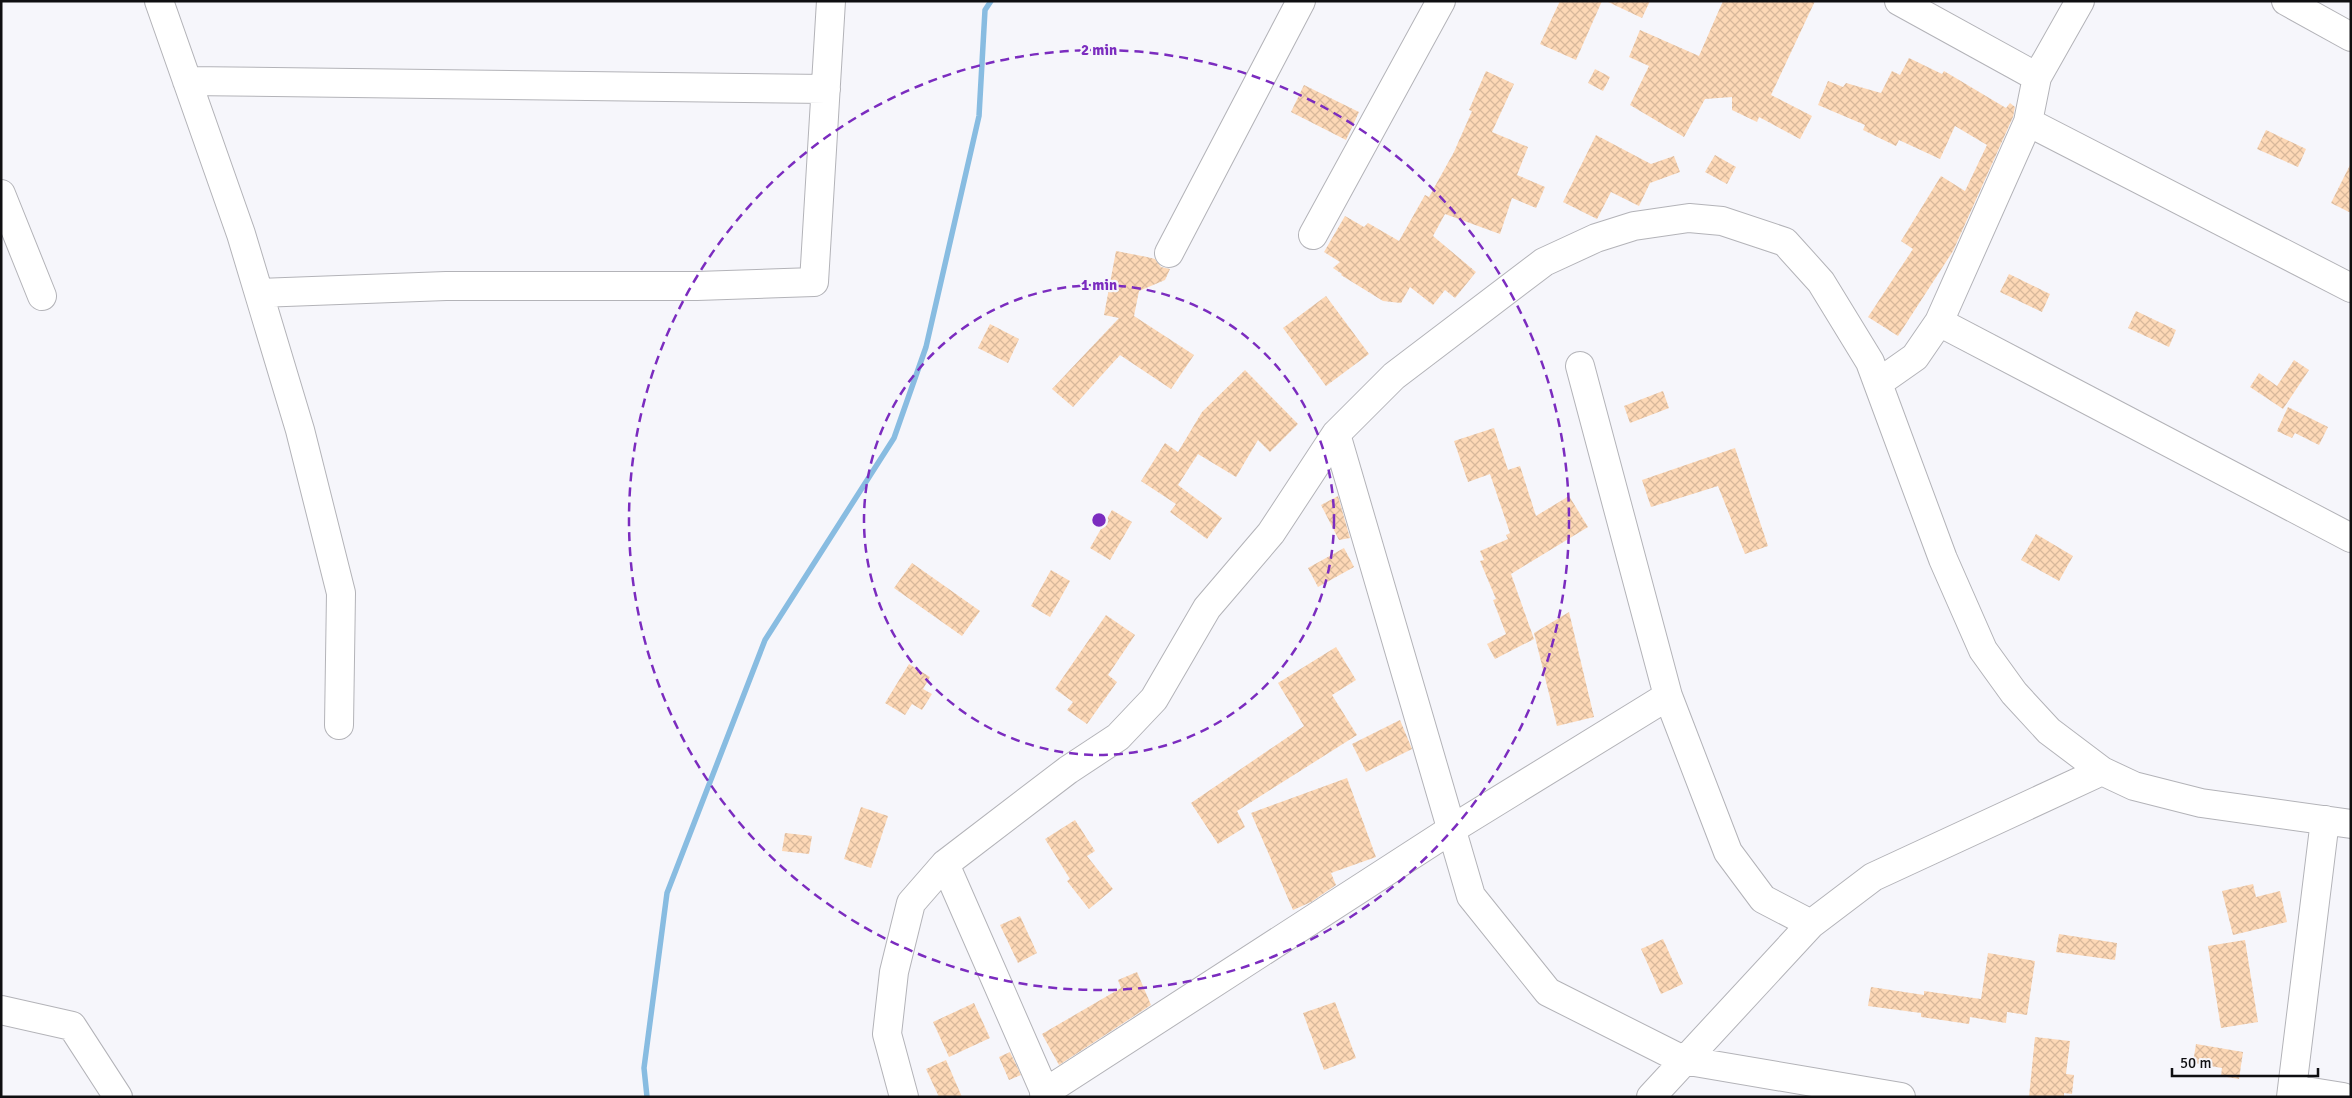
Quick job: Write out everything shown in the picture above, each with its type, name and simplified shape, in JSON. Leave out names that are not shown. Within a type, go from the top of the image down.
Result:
[{"type":"street","points":[[159,1],[241,234],[300,430],[341,593],[339,726]]},
{"type":"street","points":[[258,293],[446,286],[696,286],[814,282],[831,1]]},
{"type":"street","points":[[1168,253],[1300,1]]},
{"type":"street","points":[[1314,235],[1440,1]]},
{"type":"street","points":[[1899,1],[2037,77]]},
{"type":"street","points":[[1878,383],[1915,357],[1939,322],[2028,122],[2037,77],[2080,1]]},
{"type":"street","points":[[2286,1],[2351,37]]},
{"type":"street","points":[[187,81],[826,88]]},
{"type":"street","points":[[2028,122],[2351,288]]},
{"type":"street","points":[[1,194],[42,296]]},
{"type":"street","points":[[904,1097],[886,1034],[894,972],[911,903],[945,864],[1068,770],[1118,737],[1154,699],[1207,608],[1272,533],[1336,434],[1394,376],[1544,262],[1596,238],[1634,226],[1689,218],[1722,221],[1785,242],[1821,282],[1870,362],[1943,559],[1983,650],[2014,693],[2049,732],[2102,771],[2134,786],[2201,803],[2338,822],[2292,1093],[2343,1097]]},
{"type":"street","points":[[1939,322],[2351,538]]},
{"type":"street","points":[[1580,366],[1668,696],[1728,852],[1763,899],[1811,924]]},
{"type":"street","points":[[1336,434],[1471,896],[1548,992],[1683,1060],[1828,1091],[1901,1097]]},
{"type":"street","points":[[945,864],[1046,1095],[1452,829],[1668,696]]},
{"type":"street","points":[[1652,1097],[1683,1060],[1811,924],[1873,878],[2102,771]]},
{"type":"street","points":[[1,1010],[72,1026],[118,1097]]},
{"type":"building","points":[[1560,1],[1602,1],[1576,60],[1540,44]]},
{"type":"building","points":[[1606,1],[1650,1],[1642,18]]},
{"type":"building","points":[[1723,1],[1815,1],[1771,95],[1812,116],[1800,139],[1759,117],[1757,122],[1732,110],[1732,97],[1705,99],[1684,137],[1630,105],[1649,66],[1629,57],[1640,30],[1699,56]]},
{"type":"building","points":[[1909,58],[1942,74],[1944,71],[2006,108],[2010,103],[2015,107],[2013,117],[1953,251],[1898,336],[1868,317],[1913,249],[1901,241],[1941,176],[1965,191],[1987,145],[1955,126],[1940,159],[1899,140],[1896,146],[1863,130],[1865,125],[1818,105],[1828,81],[1843,87],[1846,83],[1881,93],[1892,71],[1900,75]]},
{"type":"building","points":[[1595,69],[1610,77],[1603,91],[1588,83]]},
{"type":"building","points":[[1486,71],[1514,84],[1492,132],[1528,147],[1517,175],[1545,187],[1536,208],[1512,198],[1500,234],[1445,214],[1433,236],[1476,272],[1455,298],[1445,290],[1433,305],[1410,287],[1401,303],[1383,301],[1341,275],[1333,268],[1340,262],[1324,252],[1345,216],[1364,227],[1368,223],[1399,241],[1425,195],[1429,197],[1454,152],[1472,111],[1469,110]]},
{"type":"building","points":[[1304,85],[1359,112],[1346,140],[1291,112]]},
{"type":"building","points":[[2266,130],[2306,149],[2298,167],[2257,149]]},
{"type":"building","points":[[1596,135],[1651,164],[1674,156],[1680,172],[1650,183],[1639,206],[1611,192],[1597,219],[1563,202]]},
{"type":"building","points":[[1715,155],[1736,167],[1727,184],[1705,172]]},
{"type":"building","points":[[2351,163],[2351,213],[2331,203]]},
{"type":"building","points":[[1116,251],[1155,259],[1161,267],[1170,269],[1165,280],[1139,291],[1134,316],[1194,355],[1171,389],[1120,355],[1073,407],[1052,389],[1119,318],[1104,315]]},
{"type":"building","points":[[2009,274],[2050,294],[2042,312],[2000,292]]},
{"type":"building","points":[[1326,296],[1369,354],[1326,386],[1283,328]]},
{"type":"building","points":[[2136,311],[2176,330],[2169,347],[2128,328]]},
{"type":"building","points":[[990,324],[1019,339],[1008,363],[978,348]]},
{"type":"building","points":[[2294,360],[2309,370],[2283,409],[2250,387],[2259,373],[2277,386]]},
{"type":"building","points":[[1245,370],[1298,424],[1270,452],[1258,440],[1236,477],[1198,454],[1178,485],[1222,518],[1207,539],[1170,512],[1176,504],[1141,481],[1165,443],[1178,452],[1202,412]]},
{"type":"building","points":[[1663,391],[1669,408],[1630,423],[1624,406]]},
{"type":"building","points":[[2288,407],[2328,427],[2319,445],[2295,433],[2292,438],[2277,431]]},
{"type":"building","points":[[1494,428],[1508,470],[1520,466],[1536,516],[1569,496],[1588,527],[1511,574],[1534,639],[1495,659],[1487,644],[1506,634],[1493,600],[1496,599],[1480,561],[1484,560],[1480,551],[1508,539],[1506,535],[1510,533],[1490,474],[1468,482],[1454,441]]},
{"type":"building","points":[[1735,448],[1768,546],[1745,554],[1718,486],[1651,507],[1642,480]]},
{"type":"building","points":[[1338,496],[1350,538],[1339,540],[1321,505]]},
{"type":"building","points":[[1112,510],[1132,522],[1110,560],[1090,548]]},
{"type":"building","points":[[2036,534],[2073,556],[2059,581],[2021,560]]},
{"type":"building","points":[[1344,548],[1354,567],[1318,587],[1308,568]]},
{"type":"building","points":[[912,563],[980,611],[962,636],[894,588]]},
{"type":"building","points":[[1051,570],[1070,581],[1050,617],[1031,606]]},
{"type":"building","points":[[1569,612],[1594,717],[1557,726],[1534,633]]},
{"type":"building","points":[[1106,615],[1135,635],[1108,675],[1117,682],[1087,724],[1067,710],[1073,702],[1055,689]]},
{"type":"building","points":[[1336,647],[1356,680],[1332,695],[1357,735],[1237,811],[1245,827],[1218,844],[1191,803],[1304,726],[1278,683]]},
{"type":"building","points":[[909,664],[930,677],[923,689],[932,694],[922,710],[912,704],[905,715],[885,703]]},
{"type":"building","points":[[1400,720],[1412,749],[1366,772],[1352,744]]},
{"type":"building","points":[[1347,778],[1376,857],[1331,873],[1336,885],[1311,902],[1293,910],[1251,813]]},
{"type":"building","points":[[861,807],[888,816],[871,868],[844,859]]},
{"type":"building","points":[[1075,820],[1095,851],[1087,856],[1113,889],[1089,909],[1067,881],[1070,879],[1045,839]]},
{"type":"building","points":[[785,833],[812,836],[809,854],[782,851]]},
{"type":"building","points":[[2253,884],[2256,897],[2280,891],[2287,922],[2233,935],[2222,891]]},
{"type":"building","points":[[1020,916],[1037,953],[1018,963],[1000,925]]},
{"type":"building","points":[[2059,934],[2117,943],[2115,960],[2056,952]]},
{"type":"building","points":[[1663,939],[1683,984],[1661,994],[1641,949]]},
{"type":"building","points":[[2245,940],[2258,1022],[2221,1028],[2208,946]]},
{"type":"building","points":[[1988,953],[2035,961],[2027,1015],[2007,1012],[2006,1023],[1970,1017],[1969,1024],[1921,1017],[1921,1013],[1868,1006],[1871,987],[1924,995],[1924,991],[1981,999]]},
{"type":"building","points":[[1137,972],[1151,1005],[1059,1065],[1042,1034],[1121,988],[1118,980]]},
{"type":"building","points":[[1335,1002],[1356,1058],[1324,1070],[1303,1013]]},
{"type":"building","points":[[974,1003],[990,1038],[949,1057],[933,1022]]},
{"type":"building","points":[[2035,1037],[2070,1041],[2066,1074],[2074,1075],[2072,1094],[2064,1093],[2064,1097],[2029,1097]]},
{"type":"building","points":[[2196,1044],[2243,1052],[2239,1079],[2221,1076],[2222,1068],[2193,1063]]},
{"type":"building","points":[[1010,1052],[1021,1075],[1009,1080],[999,1057]]},
{"type":"building","points":[[946,1060],[962,1097],[939,1097],[926,1069]]},
{"type":"waterway","points":[[647,1097],[644,1068],[667,893],[765,640],[894,438],[926,347],[979,116],[985,10],[991,1]]}]
